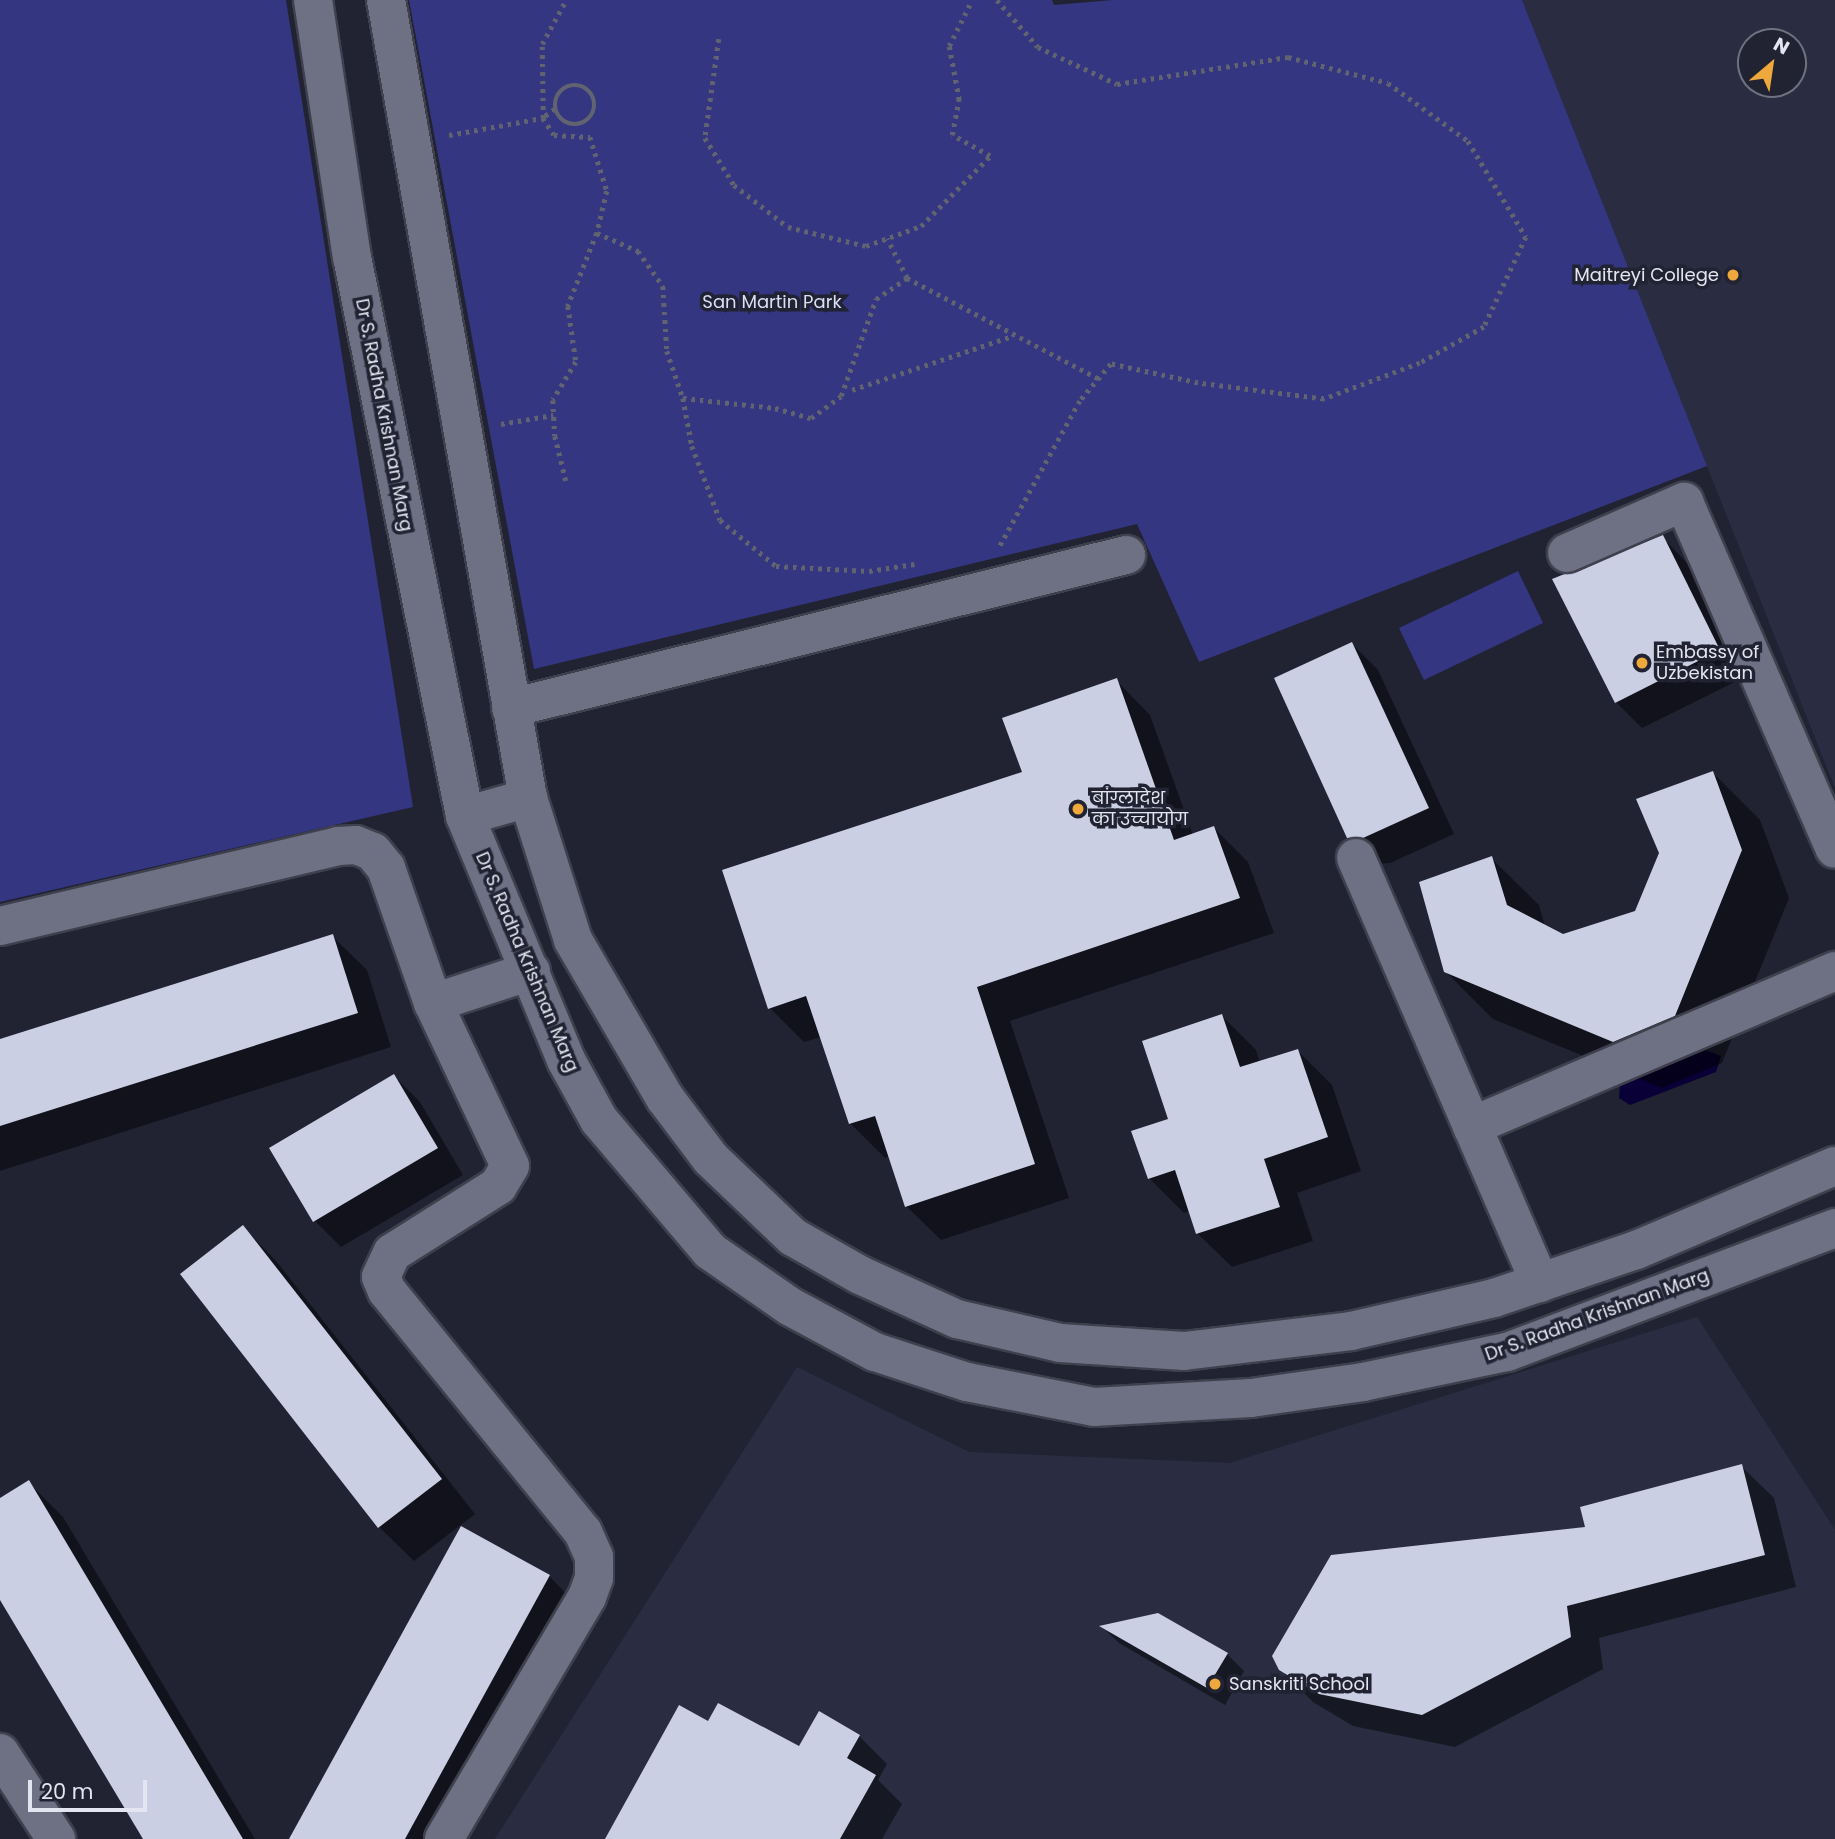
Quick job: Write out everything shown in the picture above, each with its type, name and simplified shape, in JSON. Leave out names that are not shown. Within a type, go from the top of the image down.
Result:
[{"type":"street","name":"Dr S. Radha Krishnan Marg","points":[[313,0],[352,257],[466,816],[566,1060],[599,1120],[710,1251],[790,1307],[875,1352],[967,1382],[1068,1403],[1120,1405],[1251,1398],[1338,1386],[1507,1352],[1835,1228]]},
{"type":"street","points":[[386,0],[528,798],[573,940],[665,1098],[711,1159],[793,1237],[872,1281],[957,1319],[1060,1343],[1184,1350],[1351,1331],[1494,1298],[1636,1250],[1835,1166]]},
{"type":"street","points":[[1567,552],[1685,502],[1835,849]]},
{"type":"street","points":[[511,708],[1126,555]]},
{"type":"street","points":[[466,816],[528,798]]},
{"type":"street","points":[[0,926],[356,845],[373,852],[386,868],[433,1003],[510,1166],[498,1186],[392,1253],[381,1277],[387,1291],[583,1532],[594,1557],[594,1578],[444,1839]]},
{"type":"street","points":[[1356,858],[1540,1283]]},
{"type":"street","points":[[433,1003],[530,971]]},
{"type":"street","points":[[1472,1126],[1835,971]]},
{"type":"street","points":[[1494,1298],[1507,1352]]},
{"type":"street","points":[[967,1382],[986,1326]]},
{"type":"street","points":[[0,1753],[56,1839]]},
{"type":"path","points":[[566,0],[542,44],[543,118],[554,135],[590,137],[607,191],[597,233],[568,306],[576,362],[553,400],[553,415],[566,481]]},
{"type":"path","points":[[719,38],[705,138],[734,185],[788,227],[866,246],[921,226],[990,156],[952,135],[959,100],[949,46],[972,0]]},
{"type":"path","points":[[996,552],[1080,401],[1111,364],[1198,383],[1324,399],[1420,363],[1484,327],[1526,237],[1468,141],[1388,83],[1288,57],[1117,84],[1038,47],[997,0]]},
{"type":"path","points":[[411,142],[543,118],[555,109],[561,90],[570,85],[581,85],[595,100],[590,119],[580,125],[569,125],[555,109]]},
{"type":"path","points":[[597,233],[638,251],[663,286],[667,351],[683,398],[692,446],[720,520],[776,566],[869,571],[920,563]]},
{"type":"path","points":[[887,239],[907,278],[1099,379]]},
{"type":"path","points":[[683,398],[775,408],[811,418],[841,396],[876,299],[907,278]]},
{"type":"path","points":[[852,390],[1012,335]]},
{"type":"path","points":[[462,431],[553,415]]},
{"type":"shaded area","name":"Maitreyi College","points":[[1522,0],[1835,0],[1835,788]]},
{"type":"shaded area","points":[[1705,1050],[1721,1056],[1716,1072],[1630,1105],[1619,1098],[1620,1085]]},
{"type":"shaded area","name":"Sanskriti School","points":[[1697,1317],[1835,1530],[1835,1839],[495,1839],[797,1367],[969,1452],[1230,1463]]},
{"type":"green space","points":[[0,0],[286,0],[413,807],[0,902]]},
{"type":"green space","name":"San Martin Park","points":[[409,0],[1052,0],[1054,5],[1113,0],[1522,0],[1707,466],[1199,662],[1137,524],[534,669]]},
{"type":"green space","points":[[1518,571],[1543,623],[1424,680],[1399,628]]},
{"type":"building","points":[[1663,535],[1720,650],[1615,703],[1552,579]]},
{"type":"building","points":[[1352,642],[1429,808],[1363,838],[1347,838],[1274,678]]},
{"type":"building","points":[[1117,678],[1174,840],[1214,826],[1240,898],[977,987],[1035,1164],[905,1207],[875,1116],[849,1124],[806,996],[768,1009],[722,870],[1022,772],[1002,718]]},
{"type":"building","points":[[1713,771],[1742,850],[1675,1016],[1613,1042],[1444,972],[1419,882],[1492,856],[1507,905],[1563,934],[1635,911],[1659,853],[1636,799]]},
{"type":"building","points":[[333,934],[358,1013],[0,1126],[0,1039]]},
{"type":"building","points":[[1222,1014],[1240,1067],[1298,1049],[1328,1137],[1264,1159],[1280,1207],[1196,1234],[1175,1170],[1148,1179],[1131,1131],[1168,1119],[1142,1041]]},
{"type":"building","points":[[394,1074],[438,1148],[313,1222],[269,1148]]},
{"type":"building","points":[[243,1225],[442,1479],[378,1528],[180,1274]]},
{"type":"building","points":[[1742,1464],[1765,1555],[1567,1606],[1571,1637],[1422,1715],[1319,1694],[1279,1670],[1272,1656],[1331,1555],[1585,1527],[1580,1507]]},
{"type":"building","points":[[29,1480],[243,1839],[143,1839],[0,1600],[0,1498]]},
{"type":"building","points":[[461,1526],[550,1575],[405,1839],[289,1839]]},
{"type":"building","points":[[1158,1613],[1228,1653],[1207,1688],[1099,1626]]},
{"type":"building","points":[[718,1703],[799,1746],[819,1711],[860,1735],[847,1758],[876,1775],[840,1839],[605,1839],[679,1705],[708,1721]]},
{"type":"place","name":"Maitreyi College","points":[[1733,275]]},
{"type":"place","name":"Embassy of Uzbekistan","points":[[1642,663]]},
{"type":"place","name":"बांग्लादेश का उच्चायोग","points":[[1078,809]]},
{"type":"place","name":"Sanskriti School","points":[[1215,1684]]}]
